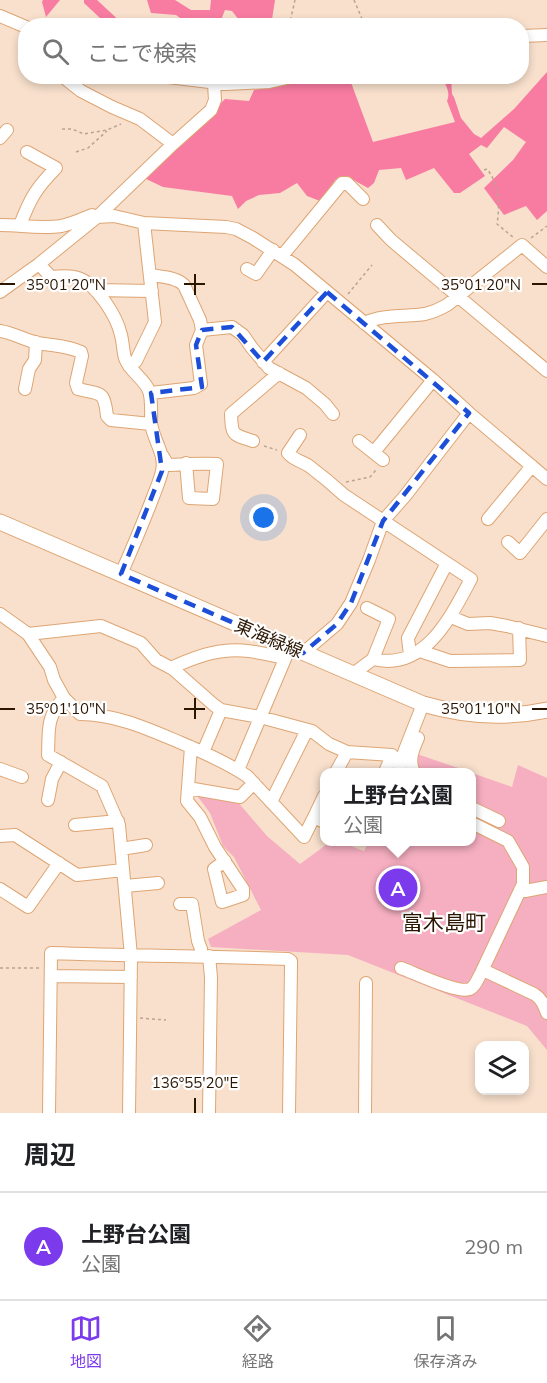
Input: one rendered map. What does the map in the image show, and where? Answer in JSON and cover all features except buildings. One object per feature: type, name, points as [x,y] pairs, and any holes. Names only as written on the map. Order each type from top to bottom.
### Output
[{"type":"main road","name":"東海緑線","points":[[0,522],[121,574],[293,653],[353,674],[427,705],[472,715],[518,714],[547,710]]},
{"type":"street","points":[[0,16],[18,24]]},
{"type":"street","points":[[529,36],[547,35]]},
{"type":"street","points":[[72,84],[112,107],[140,118],[173,144]]},
{"type":"street","points":[[0,292],[97,217],[211,110],[215,100],[214,84]]},
{"type":"street","points":[[20,225],[32,196],[60,163],[27,152]]},
{"type":"street","points":[[247,269],[256,274],[342,183],[346,183],[363,199]]},
{"type":"street","points":[[0,225],[56,226],[73,223],[92,215],[114,216],[144,223],[236,229],[278,253],[341,303],[547,479]]},
{"type":"street","points":[[129,366],[136,361],[155,322],[144,223]]},
{"type":"street","points":[[377,225],[391,240],[547,371]]},
{"type":"street","points":[[364,323],[376,318],[436,311],[459,296],[522,245],[547,267]]},
{"type":"street","points":[[39,264],[51,277],[66,276],[84,281],[106,303],[117,320],[125,358],[150,393],[151,424],[162,455],[168,465],[186,464]]},
{"type":"street","points":[[150,393],[194,388],[201,384],[196,345],[202,330],[200,320],[184,285],[174,279],[151,275]]},
{"type":"street","points":[[95,290],[152,291]]},
{"type":"street","points":[[263,362],[327,292]]},
{"type":"street","points":[[202,330],[232,327],[243,335],[269,368],[306,388],[333,414]]},
{"type":"street","points":[[0,331],[10,332],[36,342],[69,347],[81,352],[76,383],[78,389],[102,395],[105,398],[107,416],[111,420],[151,424]]},
{"type":"street","points":[[26,389],[29,369],[35,360],[36,342]]},
{"type":"street","points":[[253,441],[235,435],[231,430],[231,414],[279,373]]},
{"type":"street","points":[[359,441],[379,456],[433,380]]},
{"type":"street","points":[[238,770],[260,717],[293,653],[336,624],[351,603],[383,521],[469,413]]},
{"type":"street","points":[[300,435],[288,453],[290,457],[305,464],[344,495],[471,579],[451,617],[436,637],[415,653],[398,659],[382,661],[373,659]]},
{"type":"street","points":[[121,574],[140,532],[162,471],[162,455]]},
{"type":"street","points":[[488,519],[532,466]]},
{"type":"street","points":[[508,542],[520,553],[547,519]]},
{"type":"street","points":[[415,653],[408,638],[447,563]]},
{"type":"street","points":[[353,674],[373,659],[389,619],[367,608]]},
{"type":"street","points":[[0,614],[28,634],[50,667],[64,698],[80,714],[94,714],[139,725],[238,770],[254,783],[304,837],[319,819]]},
{"type":"street","points":[[451,617],[468,624],[490,623],[547,636]]},
{"type":"street","points":[[28,634],[101,626],[141,643],[156,660],[171,668],[221,710],[260,717],[312,731],[329,744],[347,752],[392,755],[387,768]]},
{"type":"street","points":[[415,653],[450,661],[520,660],[519,628]]},
{"type":"street","points":[[171,668],[195,657],[226,650],[293,653]]},
{"type":"street","points":[[64,698],[55,707],[50,718],[48,755],[102,786],[119,825],[131,956],[129,1113]]},
{"type":"street","points":[[400,768],[401,760],[427,705]]},
{"type":"street","points":[[412,768],[410,765],[413,749],[427,705]]},
{"type":"street","points":[[221,710],[197,750],[187,801],[200,817],[225,861]]},
{"type":"street","points":[[271,802],[307,730]]},
{"type":"street","points":[[338,768],[347,752]]},
{"type":"street","points":[[48,800],[52,779],[61,762]]},
{"type":"street","points":[[0,769],[22,777]]},
{"type":"street","points":[[188,788],[240,797],[254,783]]},
{"type":"street","points":[[476,810],[499,821]]},
{"type":"street","points":[[75,825],[118,821]]},
{"type":"street","points":[[401,968],[447,986],[467,990],[474,986],[483,970],[523,884],[523,867],[508,841],[476,825]]},
{"type":"street","points":[[0,836],[15,834],[76,875],[123,870]]},
{"type":"street","points":[[122,849],[146,845]]},
{"type":"street","points":[[0,890],[28,907],[59,863]]},
{"type":"street","points":[[125,886],[158,883]]},
{"type":"street","points":[[520,890],[547,887]]},
{"type":"street","points":[[180,904],[192,904],[198,941],[211,977],[209,1113]]},
{"type":"street","points":[[49,1113],[51,953],[288,959],[291,962],[289,1113]]},
{"type":"street","points":[[483,970],[540,998],[547,1013]]},
{"type":"street","points":[[51,972],[131,977]]},
{"type":"street","points":[[365,1113],[366,982]]},
{"type":"path","points":[[291,18],[295,0]]},
{"type":"path","points":[[354,0],[362,18]]},
{"type":"path","points":[[62,129],[72,129],[82,134],[107,130],[125,122],[129,114]]},
{"type":"path","points":[[76,152],[88,148],[107,130]]},
{"type":"path","points":[[484,170],[487,169],[490,172],[497,192],[499,204],[497,224],[522,245],[547,226]]},
{"type":"path","points":[[341,303],[372,265]]},
{"type":"path","points":[[253,441],[288,453]]},
{"type":"path","points":[[333,485],[370,477],[379,456]]},
{"type":"path","points":[[0,968],[51,972]]},
{"type":"path","points":[[131,1017],[166,1020]]},
{"type":"highlighted area","points":[[327,292],[469,413],[383,521],[351,603],[337,624],[303,653],[121,574],[162,471],[151,393],[202,387],[196,345],[202,330],[232,327],[263,362]]},
{"type":"shaded area","points":[[43,0],[60,0],[46,17],[42,2]]},
{"type":"shaded area","points":[[84,0],[97,0],[116,18],[100,18],[84,3]]},
{"type":"shaded area","points":[[147,0],[175,0],[191,10],[210,10],[211,0],[275,0],[272,18],[237,18],[232,11],[225,10],[222,18],[180,18],[176,15],[151,13]]},
{"type":"shaded area","points":[[547,72],[547,211],[537,220],[526,206],[504,215],[484,188],[513,160],[526,142],[504,127],[487,148],[481,145],[469,154],[485,176],[460,193],[454,193],[434,168],[406,180],[401,168],[379,170],[374,183],[368,188],[348,177],[336,179],[320,201],[307,196],[297,183],[280,193],[259,195],[246,201],[238,209],[232,196],[163,187],[144,178],[225,99],[249,101],[254,90],[286,84],[352,84],[373,142],[455,122],[447,101],[448,91],[445,84],[451,84],[452,94],[461,118],[474,134],[481,138],[514,109]]},
{"type":"shaded area","points":[[417,754],[458,768],[401,768]]},
{"type":"shaded area","points":[[518,765],[547,778],[547,1050],[527,1026],[348,955],[211,947],[208,939],[261,910],[234,857],[223,846],[210,813],[198,797],[237,801],[267,836],[300,864],[325,846],[351,846],[364,851],[367,846],[476,846],[476,774],[512,787]]},
{"type":"place","name":"上野台公園","points":[[398,888]]},
{"type":"district","name":"富木島町","points":[[444,922]]}]
